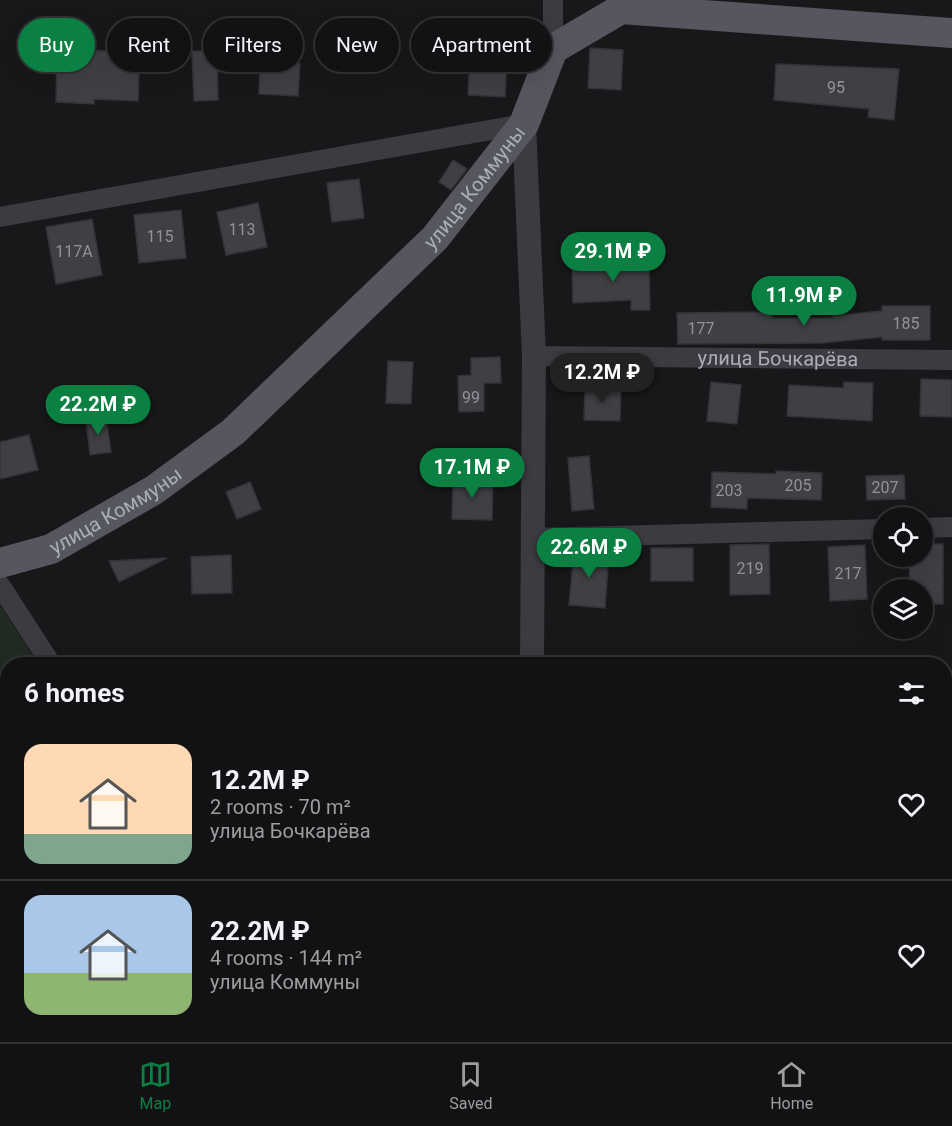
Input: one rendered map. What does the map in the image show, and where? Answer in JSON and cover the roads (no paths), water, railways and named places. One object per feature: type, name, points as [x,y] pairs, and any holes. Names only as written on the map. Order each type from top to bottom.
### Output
[{"type":"main road","points":[[524,124],[553,49],[621,9],[952,33]]},
{"type":"main road","name":"улица Коммуны","points":[[0,563],[51,549],[154,490],[233,432],[435,238],[524,124]]},
{"type":"street","points":[[553,0],[553,49]]},
{"type":"street","points":[[524,124],[534,356],[532,657]]},
{"type":"street","name":"улица Коммуны","points":[[0,217],[524,124]]},
{"type":"street","name":"улица Бочкарёва","points":[[534,356],[952,360]]},
{"type":"street","points":[[933,528],[952,527]]},
{"type":"street","points":[[533,538],[873,529]]},
{"type":"street","points":[[0,585],[46,657]]}]
